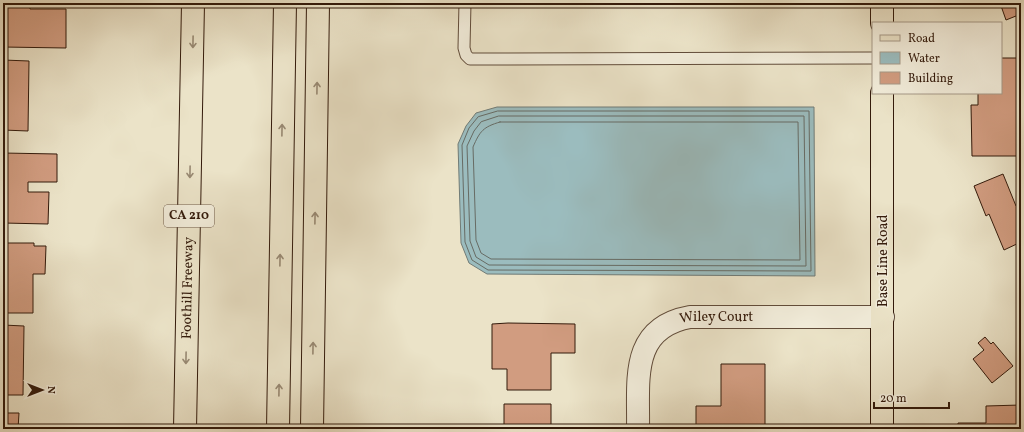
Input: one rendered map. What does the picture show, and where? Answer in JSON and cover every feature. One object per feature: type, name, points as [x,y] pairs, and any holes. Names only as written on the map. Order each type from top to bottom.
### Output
[{"type":"main road","name":"Foothill Freeway","points":[[185,429],[193,3]]},
{"type":"main road","points":[[278,429],[285,3]]},
{"type":"main road","points":[[312,429],[318,3]]},
{"type":"main road","points":[[882,3],[882,22]]},
{"type":"main road","name":"Base Line Road","points":[[882,94],[882,429]]},
{"type":"street","name":"Wiley Court","points":[[638,429],[639,362],[651,337],[668,323],[690,317],[883,317]]},
{"type":"lane","points":[[465,3],[464,48],[466,55],[470,59],[872,58]]},
{"type":"water","points":[[497,107],[814,107],[815,276],[487,274],[469,263],[461,243],[458,144],[466,126],[476,113]]},
{"type":"building","points":[[3,3],[30,3],[30,9],[66,9],[66,48],[3,47],[3,17],[7,17],[7,4]]},
{"type":"building","points":[[1000,3],[1021,3],[1021,14],[1006,20]]},
{"type":"building","points":[[1002,58],[1019,58],[1019,106],[1021,106],[1019,156],[972,156],[971,105],[978,105],[978,94],[1002,94]]},
{"type":"building","points":[[3,60],[29,61],[28,131],[3,130]]},
{"type":"building","points":[[3,153],[57,154],[57,182],[28,182],[28,192],[49,192],[48,224],[3,223]]},
{"type":"building","points":[[1003,174],[1016,206],[1021,201],[1021,242],[1004,250],[989,214],[986,216],[974,186]]},
{"type":"building","points":[[3,243],[34,243],[34,246],[46,246],[45,274],[33,274],[33,313],[3,313]]},
{"type":"building","points":[[492,324],[575,324],[575,353],[551,353],[551,390],[507,390],[507,369],[492,369]]},
{"type":"building","points":[[3,325],[24,326],[23,395],[3,395]]},
{"type":"building","points":[[985,337],[991,344],[993,342],[1013,366],[992,383],[973,359],[984,350],[978,343]]},
{"type":"building","points":[[721,364],[765,364],[765,429],[696,429],[696,406],[721,406]]},
{"type":"building","points":[[504,404],[551,404],[551,429],[504,429]]},
{"type":"building","points":[[1021,405],[1021,429],[958,429],[958,423],[986,423],[986,406]]},
{"type":"building","points":[[3,413],[19,413],[18,429],[3,429]]}]
